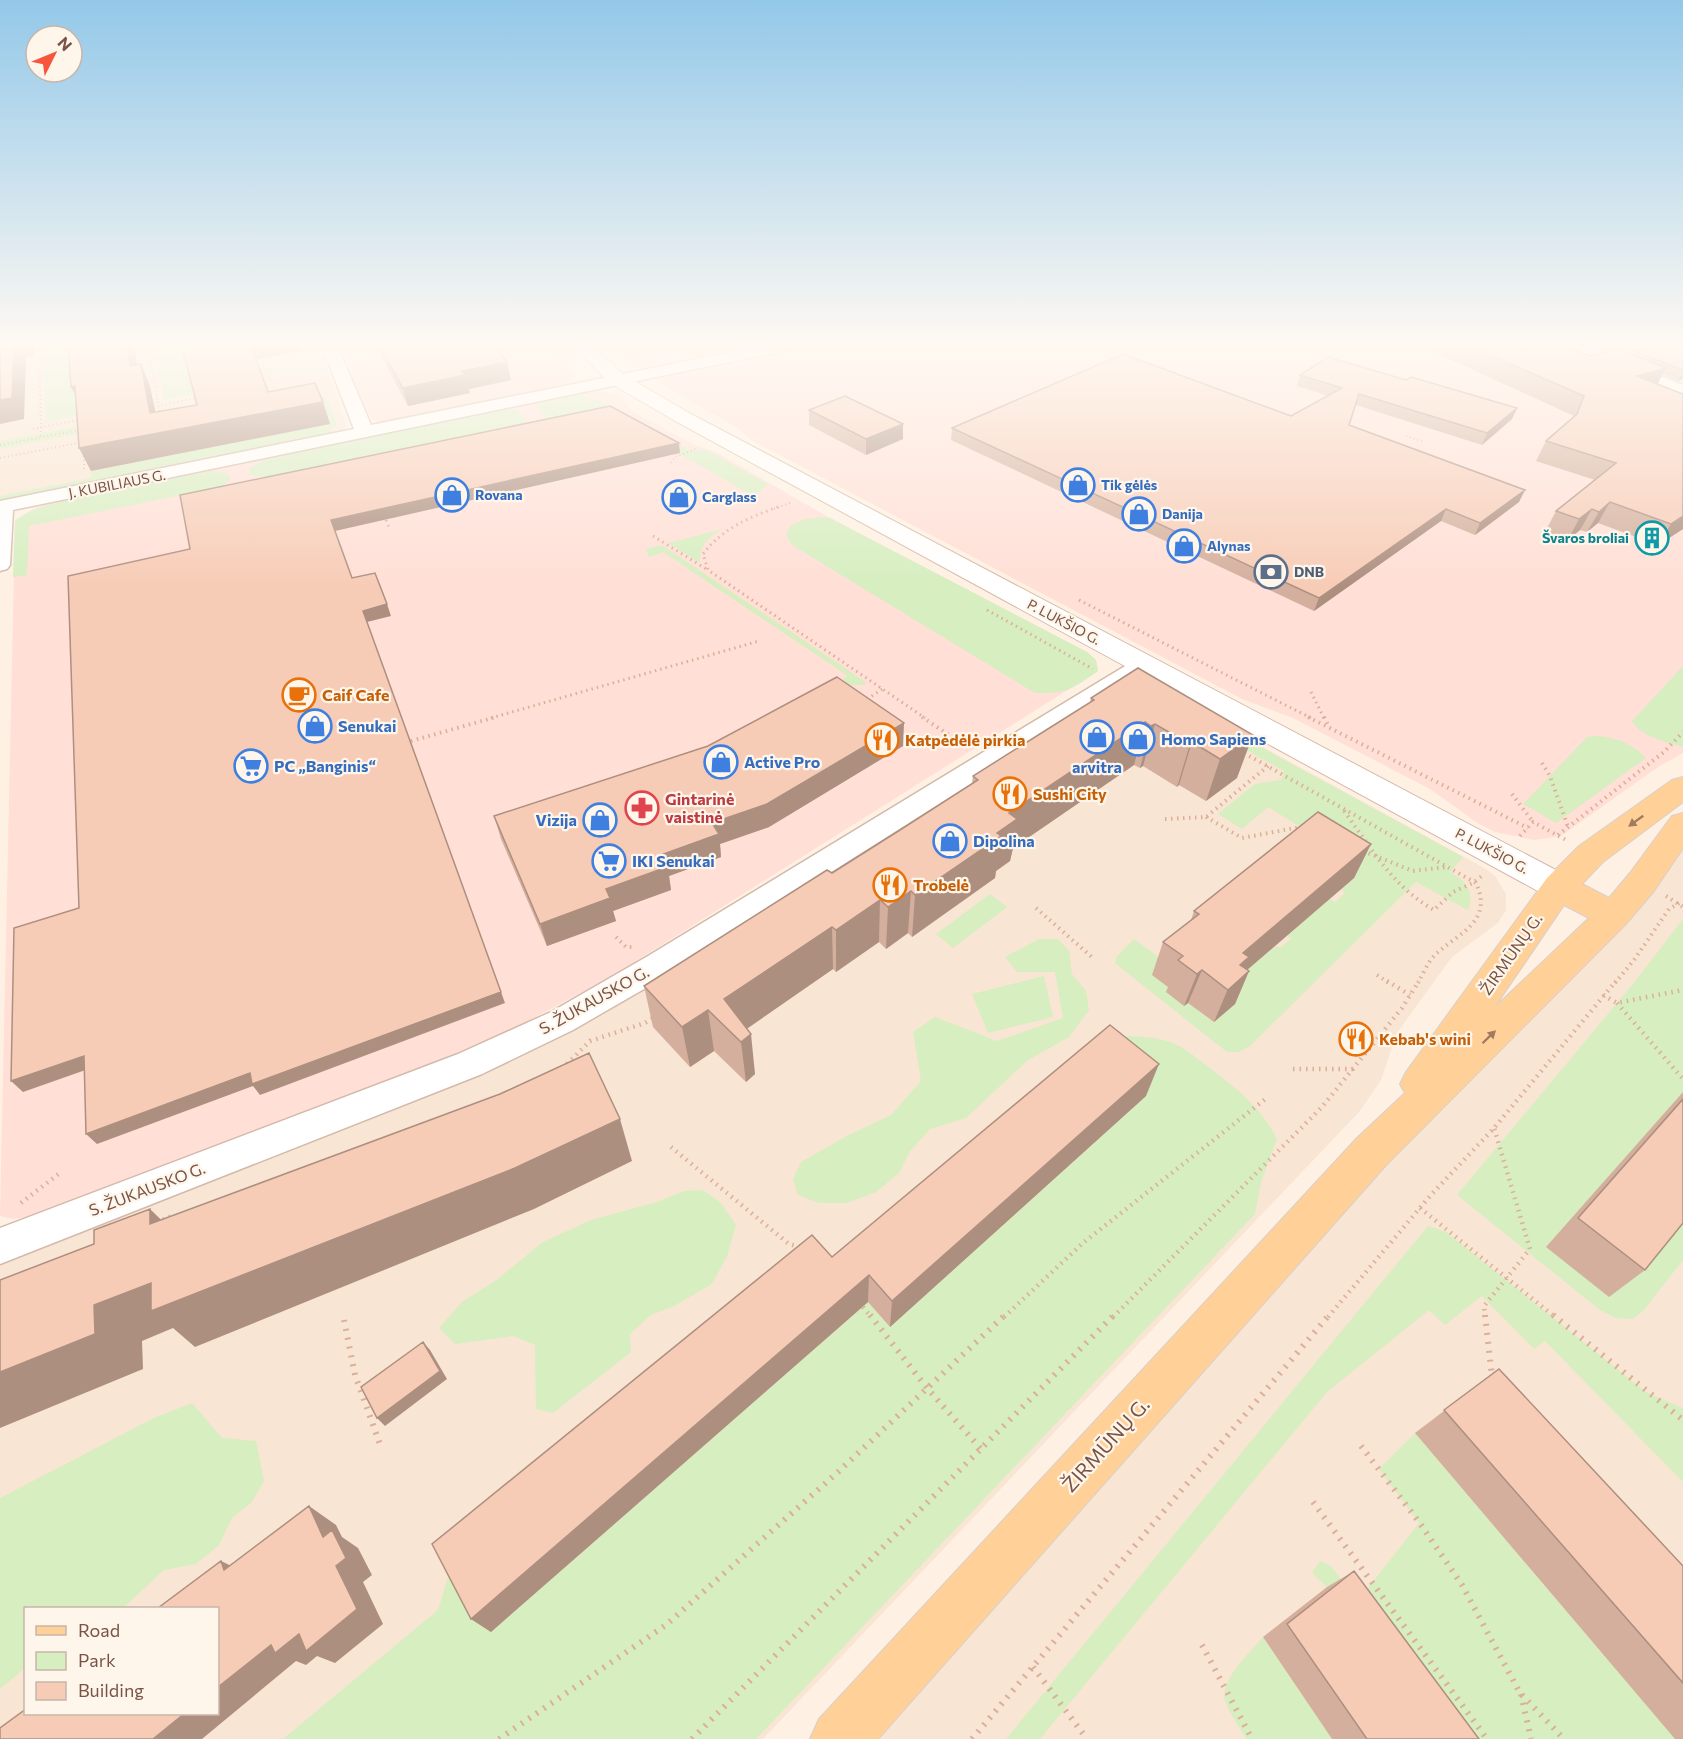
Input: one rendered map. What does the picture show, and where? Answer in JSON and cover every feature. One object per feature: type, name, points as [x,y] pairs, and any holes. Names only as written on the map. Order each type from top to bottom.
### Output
[{"type":"main road","name":"ŽIRMŪNŲ G.","points":[[1372,1151],[1558,887],[1591,854],[1683,787]]},
{"type":"main road","name":"ŽIRMŪNŲ G.","points":[[839,1739],[1372,1151],[1613,916],[1642,882],[1683,824]]},
{"type":"main road","points":[[1558,887],[1613,916]]},
{"type":"street","points":[[361,424],[365,433]]},
{"type":"street","name":"J. KUBILIAUS G.","points":[[2,507],[405,424]]},
{"type":"street","name":"P. LUKŠIO G.","points":[[695,424],[1558,887]]},
{"type":"street","points":[[0,565],[2,507]]},
{"type":"street","name":"S. ŽUKAUSKO G.","points":[[0,1246],[470,1065],[562,1021],[659,965],[990,762],[1143,664]]},
{"type":"path","points":[[33,429],[56,424]]},
{"type":"path","points":[[41,427],[41,437]]},
{"type":"path","points":[[0,445],[85,429]]},
{"type":"path","points":[[1406,436],[1424,442]]},
{"type":"path","points":[[0,458],[84,441],[85,478]]},
{"type":"path","points":[[671,464],[675,457],[696,449]]},
{"type":"path","points":[[708,570],[703,554],[712,540],[727,527],[792,502]]},
{"type":"path","points":[[386,520],[389,527]]},
{"type":"path","points":[[653,536],[708,570],[884,688],[990,762]]},
{"type":"path","points":[[1077,599],[1528,828],[1533,822]]},
{"type":"path","points":[[411,741],[759,641]]},
{"type":"path","points":[[867,699],[884,688]]},
{"type":"path","points":[[1311,692],[1329,728]]},
{"type":"path","points":[[1512,794],[1533,822],[1558,835],[1664,752],[1683,732]]},
{"type":"path","points":[[692,1739],[1322,1107],[1410,995],[1434,956],[1463,935],[1478,917],[1482,896],[1476,883],[1237,749]]},
{"type":"path","points":[[1542,763],[1550,776],[1568,827]]},
{"type":"path","points":[[1206,817],[1268,766]]},
{"type":"path","points":[[1342,808],[1392,877],[1413,898],[1434,910],[1456,891],[1476,883]]},
{"type":"path","points":[[1165,819],[1206,817],[1242,838],[1304,827]]},
{"type":"path","points":[[1357,849],[1413,871],[1447,867]]},
{"type":"path","points":[[972,1739],[1420,1208],[1494,1128],[1634,960],[1669,909],[1682,904]]},
{"type":"path","points":[[1036,908],[1092,958]]},
{"type":"path","points":[[1377,975],[1410,995]]},
{"type":"path","points":[[1617,1003],[1683,990]]},
{"type":"path","points":[[1603,995],[1617,1003],[1683,1079]]},
{"type":"path","points":[[1293,1069],[1354,1069]]},
{"type":"path","points":[[499,1739],[666,1625],[1083,1243],[1268,1097]]},
{"type":"path","points":[[1494,1128],[1530,1249],[1484,1306],[1490,1375],[1498,1384]]},
{"type":"path","points":[[671,1147],[789,1244],[804,1249]]},
{"type":"path","points":[[16,1207],[61,1172]]},
{"type":"path","points":[[1420,1208],[1683,1420]]},
{"type":"path","points":[[862,1307],[927,1388],[981,1449]]},
{"type":"path","points":[[344,1320],[355,1375],[381,1447]]},
{"type":"path","points":[[1361,1446],[1419,1522],[1462,1585],[1520,1693],[1531,1739]]},
{"type":"path","points":[[1313,1502],[1487,1739]]},
{"type":"path","points":[[1202,1645],[1252,1739]]},
{"type":"path","points":[[1033,1666],[1087,1739]]},
{"type":"path","points":[[1520,1693],[1564,1739]]},
{"type":"shaded area","points":[[0,424],[345,424],[346,426],[342,432],[0,503]]},
{"type":"shaded area","points":[[424,424],[656,424],[695,445],[716,452],[830,518],[1087,652],[1096,660],[1098,671],[609,978],[524,1023],[452,1056],[32,1216],[13,1219],[0,1216],[15,521],[33,509],[50,503]]},
{"type":"shaded area","points":[[731,424],[1683,424],[1683,753],[1658,767],[1561,836],[1534,840],[1495,832],[1479,824],[1430,789],[1293,718],[1242,699],[753,441]]},
{"type":"shaded area","points":[[1170,696],[1486,869],[1495,876],[1506,894],[1506,910],[1498,923],[1452,957],[1397,1033],[1381,1080],[1360,1111],[763,1739],[0,1739],[0,1260],[81,1231],[506,1064],[598,1018],[985,775]]},
{"type":"shaded area","points":[[1683,844],[1683,1739],[839,1739]]},
{"type":"green space","points":[[184,424],[328,424],[90,442]]},
{"type":"green space","points":[[329,424],[337,426],[329,428],[334,435],[0,502],[0,496],[91,478],[91,471]]},
{"type":"green space","points":[[429,424],[523,424],[265,477],[251,475],[249,469],[261,461]]},
{"type":"green space","points":[[627,424],[642,424],[690,451],[707,450],[768,484],[752,498],[736,503],[731,499],[748,493]]},
{"type":"green space","points":[[86,425],[84,433],[0,449],[0,441]]},
{"type":"green space","points":[[212,471],[227,473],[231,479],[221,487],[29,526],[27,575],[13,577],[15,521],[29,512],[77,497]]},
{"type":"green space","points":[[830,518],[1087,652],[1096,660],[1098,671],[1069,689],[1055,693],[1035,693],[792,545],[786,535],[790,526],[805,519]]},
{"type":"green space","points":[[723,529],[703,547],[700,563],[668,543]]},
{"type":"green space","points":[[662,545],[867,683],[834,685],[848,676],[663,552],[649,557],[645,549]]},
{"type":"green space","points":[[1683,666],[1683,747],[1647,735],[1632,721]]},
{"type":"green space","points":[[1176,701],[1463,857],[1450,872],[1461,879],[1468,888],[1470,904],[1468,910],[1416,882],[1250,1046],[1239,1052],[1227,1052],[1115,963],[1117,956],[1134,939],[1167,963],[1188,1003],[1214,1022],[1226,998],[1255,957],[1259,960],[1276,946],[1280,948],[1291,939],[1287,936],[1303,922],[1310,909],[1315,912],[1330,899],[1335,902],[1345,893],[1341,889],[1354,878],[1309,832],[1268,807],[1242,829],[1218,814],[1255,784],[1281,780],[1284,771],[1176,711]]},
{"type":"green space","points":[[1595,736],[1623,742],[1635,748],[1646,758],[1556,823],[1523,804],[1587,737]]},
{"type":"green space","points":[[990,894],[1007,907],[953,948],[936,934]]},
{"type":"green space","points":[[1683,919],[1683,1260],[1643,1311],[1633,1319],[1616,1318],[1600,1310],[1457,1195],[1633,984]]},
{"type":"green space","points":[[1039,939],[1058,939],[1069,951],[1072,974],[1086,991],[1089,1010],[1069,1037],[1028,1060],[966,1118],[930,1129],[910,1151],[899,1173],[876,1192],[847,1203],[819,1203],[798,1195],[793,1179],[801,1162],[891,1115],[921,1081],[913,1032],[935,1017],[997,1041],[1063,1018],[1055,972],[1017,972],[1005,957]]},
{"type":"green space","points":[[1044,976],[1053,1017],[988,1033],[972,994]]},
{"type":"green space","points":[[1127,1036],[1161,1039],[1184,1049],[1237,1090],[1255,1107],[1271,1128],[1277,1139],[1261,1182],[1255,1214],[756,1739],[283,1739],[438,1610],[453,1561],[491,1632],[868,1302],[890,1327],[1109,1043]]},
{"type":"green space","points":[[703,1190],[720,1202],[736,1225],[727,1256],[712,1284],[674,1306],[651,1315],[630,1334],[631,1352],[553,1413],[536,1409],[535,1345],[513,1336],[455,1344],[439,1328],[463,1301],[494,1282],[543,1242],[591,1220],[657,1202],[684,1191]]},
{"type":"green space","points":[[1428,1226],[1446,1232],[1646,1392],[1683,1408],[1683,1482],[1545,1341],[1534,1349],[1482,1296],[1445,1325],[1429,1310],[1327,1392],[1040,1739],[1006,1739]]},
{"type":"green space","points":[[192,1403],[222,1438],[256,1441],[264,1481],[251,1503],[232,1518],[219,1545],[196,1564],[164,1570],[124,1607],[24,1607],[24,1669],[0,1689],[0,1498],[154,1418]]},
{"type":"green space","points":[[1415,1433],[1675,1739],[1437,1739],[1327,1587],[1312,1573],[1320,1561],[1330,1565],[1358,1601],[1419,1523],[1379,1469]]},
{"type":"green space","points":[[1263,1637],[1332,1739],[1246,1739],[1227,1706],[1224,1693],[1231,1675]]},
{"type":"building","points":[[77,424],[205,424],[79,448]]},
{"type":"building","name":"PC „Banginis“","points":[[522,424],[644,424],[679,443],[331,520],[352,578],[375,573],[387,604],[363,611],[501,992],[252,1084],[250,1073],[86,1134],[84,1056],[11,1081],[14,928],[79,908],[68,576],[190,549],[180,495]]},
{"type":"building","points":[[837,424],[903,424],[866,439]]},
{"type":"building","points":[[961,424],[1349,424],[1525,490],[1480,523],[1446,509],[1319,598],[952,428]]},
{"type":"building","points":[[1458,424],[1498,424],[1487,433]]},
{"type":"building","points":[[1565,424],[1683,424],[1683,516],[1671,524],[1610,502],[1599,512],[1592,509],[1579,519],[1556,511],[1616,463],[1546,441]]},
{"type":"building","points":[[1138,668],[1253,735],[1220,759],[1192,742],[1190,744],[1155,724],[1151,726],[1145,722],[1009,813],[1017,819],[997,833],[1001,836],[915,895],[911,891],[888,907],[880,900],[836,930],[832,927],[724,999],[751,1034],[741,1042],[708,1010],[682,1027],[644,986],[827,870],[832,873],[978,780],[973,776],[1094,700],[1091,698]]},
{"type":"building","points":[[837,677],[904,723],[767,804],[712,823],[719,834],[661,855],[667,867],[606,889],[610,898],[540,924],[494,816],[708,746]]},
{"type":"building","points":[[1318,812],[1371,844],[1243,953],[1249,957],[1240,965],[1249,971],[1228,990],[1202,970],[1197,974],[1178,960],[1183,956],[1163,942],[1199,914],[1194,911]]},
{"type":"building","points":[[1110,1025],[1159,1064],[892,1301],[869,1275],[471,1619],[432,1544],[812,1235],[832,1257]]},
{"type":"building","points":[[589,1053],[620,1119],[515,1168],[151,1311],[151,1283],[94,1305],[95,1334],[0,1372],[0,1280],[94,1244],[94,1230],[150,1209],[150,1224],[500,1094]]},
{"type":"building","points":[[1683,1099],[1683,1223],[1645,1270],[1578,1218]]},
{"type":"building","points":[[423,1342],[440,1371],[377,1418],[361,1387]]},
{"type":"building","points":[[1499,1369],[1683,1566],[1683,1683],[1444,1410]]},
{"type":"building","points":[[309,1506],[323,1537],[332,1530],[346,1558],[336,1566],[357,1609],[306,1651],[299,1634],[275,1653],[271,1645],[219,1686],[219,1607],[159,1607],[221,1561],[224,1570]]},
{"type":"building","points":[[1354,1571],[1479,1739],[1367,1739],[1287,1624]]},
{"type":"building","points":[[24,1710],[24,1715],[183,1715],[153,1739],[0,1739],[0,1728]]},
{"type":"place","name":"Tik gėlės","points":[[1078,485]]},
{"type":"place","name":"Rovana","points":[[452,495]]},
{"type":"place","name":"Carglass","points":[[679,497]]},
{"type":"place","name":"Danija","points":[[1139,514]]},
{"type":"place","name":"Švaros broliai","points":[[1652,538]]},
{"type":"place","name":"Alynas","points":[[1184,546]]},
{"type":"place","name":"DNB","points":[[1271,572]]},
{"type":"place","name":"Caif Cafe","points":[[299,695]]},
{"type":"place","name":"Senukai","points":[[315,726]]},
{"type":"place","name":"arvitra","points":[[1097,737]]},
{"type":"place","name":"Homo Sapiens","points":[[1138,739]]},
{"type":"place","name":"Katpėdėlė pirkia","points":[[882,740]]},
{"type":"place","name":"Active Pro","points":[[721,762]]},
{"type":"place","name":"PC „Banginis“","points":[[251,766]]},
{"type":"place","name":"Sushi City","points":[[1010,794]]},
{"type":"place","name":"Gintarinė vaistinė","points":[[642,808]]},
{"type":"place","name":"Vizija","points":[[600,820]]},
{"type":"place","name":"Dipolina","points":[[950,841]]},
{"type":"place","name":"IKI Senukai","points":[[609,861]]},
{"type":"place","name":"Trobelė","points":[[890,885]]},
{"type":"place","name":"Kebab's wini","points":[[1356,1039]]}]
